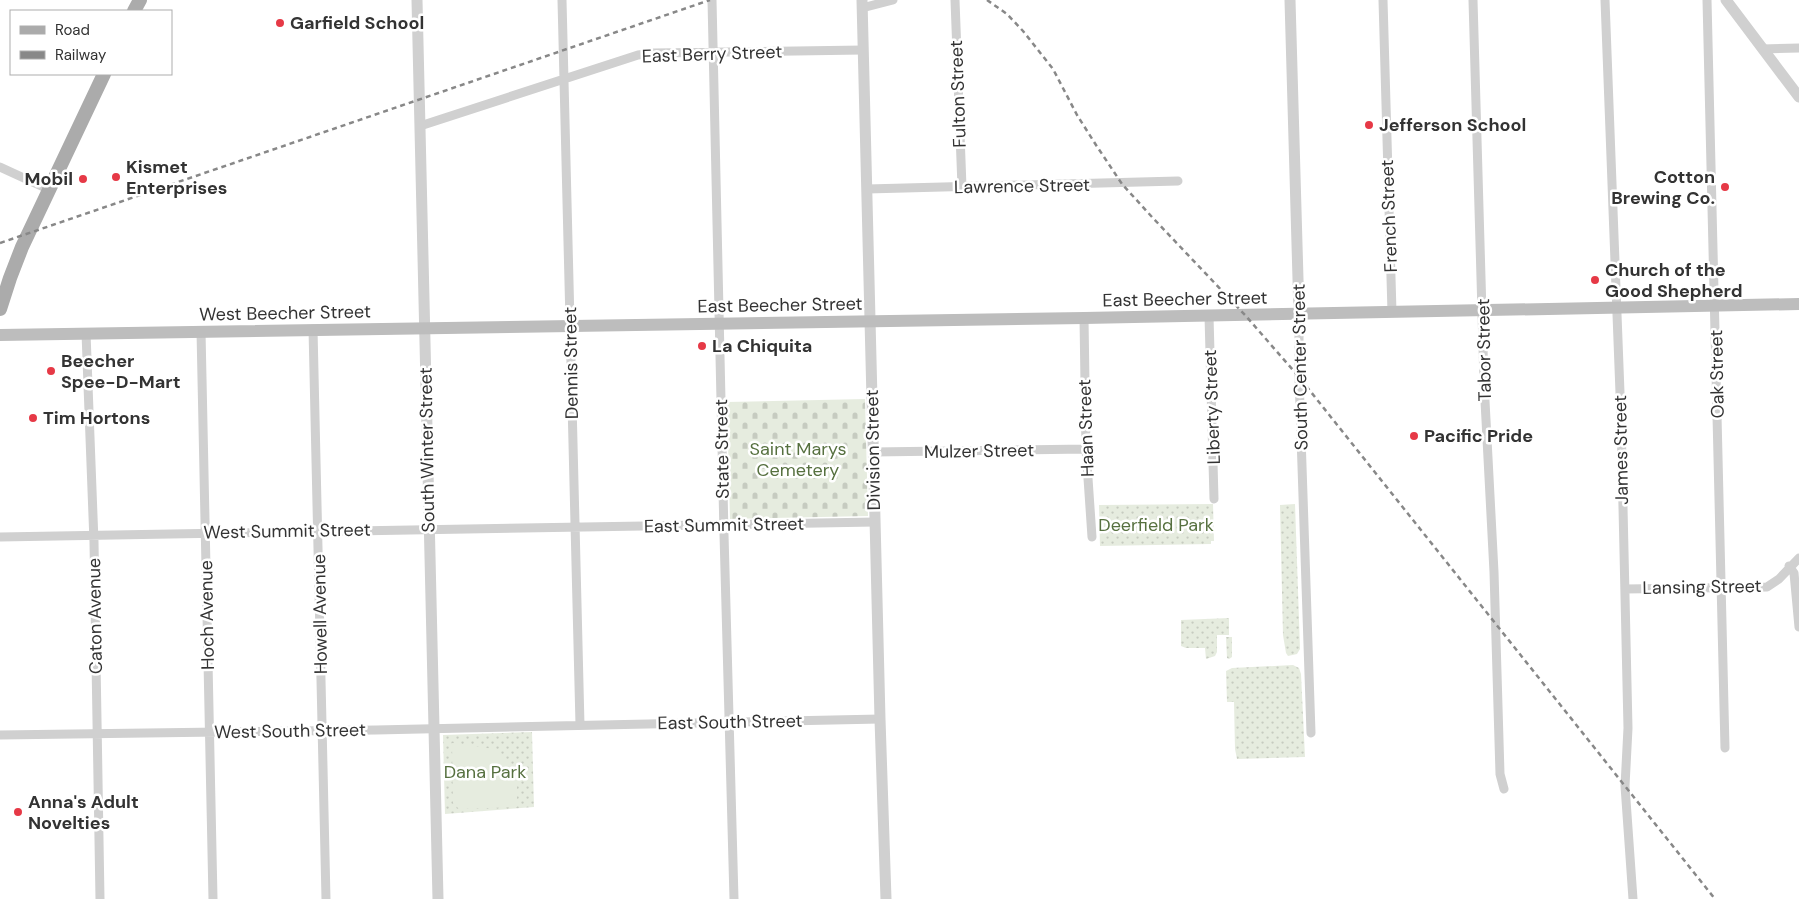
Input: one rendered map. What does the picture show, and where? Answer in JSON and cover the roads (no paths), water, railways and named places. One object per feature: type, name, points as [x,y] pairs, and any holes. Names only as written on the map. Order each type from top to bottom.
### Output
[{"type":"main road","points":[[0,310],[16,262],[104,75]]},
{"type":"main road","name":"East Beecher Street","points":[[571,326],[1799,304]]},
{"type":"main road","name":"West Beecher Street","points":[[0,335],[571,326]]},
{"type":"street","name":"South Winter Street","points":[[417,0],[438,899]]},
{"type":"street","name":"Dennis Street","points":[[562,0],[580,725]]},
{"type":"street","name":"State Street","points":[[712,0],[734,899]]},
{"type":"street","points":[[862,4],[893,0]]},
{"type":"street","name":"Fulton Street","points":[[955,0],[962,187]]},
{"type":"street","name":"South Center Street","points":[[1290,0],[1311,733]]},
{"type":"street","name":"French Street","points":[[1383,0],[1392,312]]},
{"type":"street","name":"Tabor Street","points":[[1472,0],[1487,445],[1496,614],[1500,765],[1504,790]]},
{"type":"street","name":"James Street","points":[[1605,0],[1618,308],[1628,728],[1625,786],[1633,899]]},
{"type":"street","name":"Oak Street","points":[[1708,0],[1725,748]]},
{"type":"street","points":[[1726,0],[1799,97]]},
{"type":"street","name":"Division Street","points":[[862,4],[886,899]]},
{"type":"street","points":[[1762,49],[1799,48]]},
{"type":"street","name":"East Berry Street","points":[[420,126],[638,55],[654,53],[863,50]]},
{"type":"street","points":[[0,167],[50,190]]},
{"type":"street","name":"Lawrence Street","points":[[867,190],[1178,181]]},
{"type":"street","name":"Liberty Street","points":[[1209,316],[1214,499]]},
{"type":"street","name":"Haan Street","points":[[1084,318],[1086,449],[1092,537]]},
{"type":"street","name":"Howell Avenue","points":[[313,329],[326,899]]},
{"type":"street","name":"Hoch Avenue","points":[[201,331],[213,899]]},
{"type":"street","name":"Caton Avenue","points":[[86,333],[93,535],[100,899]]},
{"type":"street","name":"Mulzer Street","points":[[873,452],[1086,449]]},
{"type":"street","name":"East Summit Street","points":[[574,528],[875,522]]},
{"type":"street","name":"West Summit Street","points":[[0,536],[574,528]]},
{"type":"street","name":"Lansing Street","points":[[1625,589],[1767,587],[1779,579],[1789,566],[1799,558]]},
{"type":"street","points":[[1789,566],[1794,573],[1799,628]]},
{"type":"street","name":"East South Street","points":[[580,725],[880,719]]},
{"type":"street","name":"West South Street","points":[[0,735],[210,733],[580,725]]},
{"type":"railway","points":[[0,243],[710,0]]},
{"type":"railway","points":[[987,0],[1007,14],[1053,69],[1077,115],[1122,184],[1245,315],[1299,377],[1715,899]]},
{"type":"place","name":"Garfield School","points":[[280,23]]},
{"type":"place","name":"Jefferson School","points":[[1369,125]]},
{"type":"place","name":"Kismet Enterprises","points":[[116,177]]},
{"type":"place","name":"Mobil","points":[[83,179]]},
{"type":"place","name":"Cotton Brewing Co.","points":[[1725,187]]},
{"type":"place","name":"Church of the Good Shepherd","points":[[1595,280]]},
{"type":"place","name":"La Chiquita","points":[[702,346]]},
{"type":"place","name":"Beecher Spee-D-Mart","points":[[51,371]]},
{"type":"place","name":"Tim Hortons","points":[[33,418]]},
{"type":"place","name":"Pacific Pride","points":[[1414,436]]},
{"type":"place","name":"Anna's Adult Novelties","points":[[18,812]]},
{"type":"park label","name":"Saint Marys Cemetery","points":[[798,459]]},
{"type":"park label","name":"Deerfield Park","points":[[1156,525]]},
{"type":"park label","name":"Dana Park","points":[[485,772]]}]
